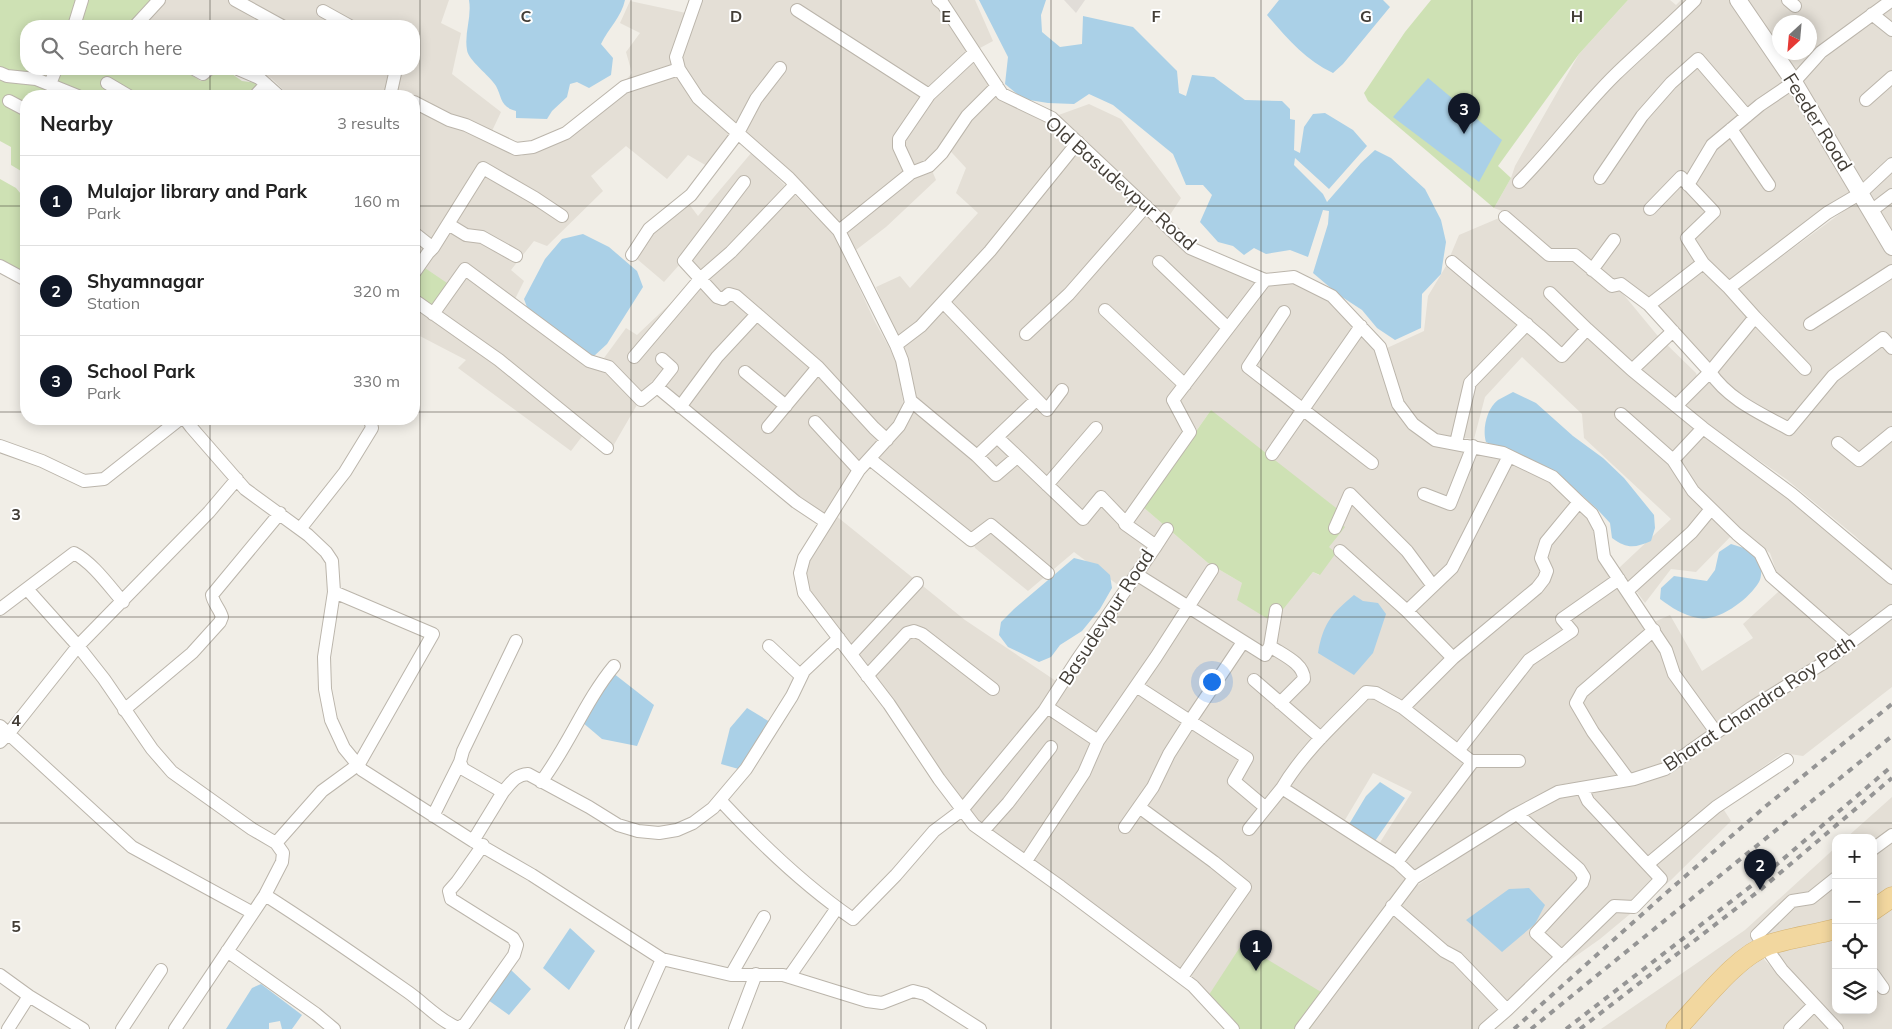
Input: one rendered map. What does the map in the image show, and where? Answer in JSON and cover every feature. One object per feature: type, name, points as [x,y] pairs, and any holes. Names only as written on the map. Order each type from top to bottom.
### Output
[{"type":"main road","points":[[1877,907],[1892,897]]},
{"type":"main road","points":[[1680,1028],[1708,994],[1745,958],[1766,946],[1832,930]]},
{"type":"street","points":[[76,20],[82,0]]},
{"type":"street","points":[[141,20],[159,0]]},
{"type":"street","points":[[234,0],[271,20]]},
{"type":"street","points":[[696,0],[676,57],[679,70],[698,98],[795,184],[839,231],[896,345],[902,360],[911,400],[899,426],[859,470],[804,558],[800,573],[804,593],[888,704],[939,779],[974,825],[1026,861],[1182,977],[1193,986],[1233,1029]]},
{"type":"street","name":"Old Basudevpur Road","points":[[938,0],[943,4],[1002,94],[1052,118],[1190,248],[1265,280],[1294,277],[1332,296],[1380,347],[1398,404],[1413,424],[1435,440],[1474,446],[1509,456],[1552,477],[1592,514],[1600,530],[1604,557],[1666,650],[1674,674],[1716,732]]},
{"type":"street","points":[[1519,182],[1540,162],[1615,74],[1695,0]]},
{"type":"street","points":[[1688,185],[1712,145],[1760,105],[1794,82],[1821,52],[1892,0]]},
{"type":"street","name":"Feeder Road","points":[[1740,1],[1794,82],[1892,247]]},
{"type":"street","points":[[797,10],[929,95]]},
{"type":"street","points":[[323,11],[339,20]]},
{"type":"street","points":[[1872,14],[1892,30]]},
{"type":"street","points":[[911,174],[900,147],[899,139],[929,95],[974,53]]},
{"type":"street","points":[[1600,178],[1642,116],[1671,83],[1698,59],[1747,116]]},
{"type":"street","points":[[632,255],[649,229],[691,195],[738,133],[756,99],[780,68]]},
{"type":"street","points":[[420,105],[516,149],[533,146],[566,133],[624,87],[679,70]]},
{"type":"street","points":[[0,73],[7,76],[36,79],[64,90]]},
{"type":"street","points":[[50,84],[54,75]]},
{"type":"street","points":[[252,75],[259,78],[272,90]]},
{"type":"street","points":[[391,90],[392,75]]},
{"type":"street","points":[[1866,100],[1892,77]]},
{"type":"street","points":[[107,83],[119,90]]},
{"type":"street","points":[[260,90],[266,84]]},
{"type":"street","points":[[839,231],[911,174],[929,166],[942,153],[967,116],[997,86]]},
{"type":"street","points":[[9,101],[20,107]]},
{"type":"street","points":[[1731,129],[1769,185]]},
{"type":"street","points":[[896,345],[914,333],[990,250],[1078,142]]},
{"type":"street","points":[[1729,288],[1827,213],[1861,193],[1892,164]]},
{"type":"street","points":[[420,264],[433,248],[483,168],[562,216]]},
{"type":"street","points":[[1650,209],[1681,177],[1714,212],[1687,238],[1703,263],[1729,288],[1804,369]]},
{"type":"street","points":[[744,182],[684,261],[717,297],[722,299],[729,294],[736,296],[818,367],[887,440]]},
{"type":"street","points":[[634,357],[701,278],[731,252],[795,184]]},
{"type":"street","points":[[1871,211],[1892,195]]},
{"type":"street","points":[[1026,334],[1069,294],[1146,206]]},
{"type":"street","points":[[1505,217],[1549,255],[1575,256],[1612,286],[1621,284],[1649,305],[1718,383],[1735,398],[1789,429],[1834,376],[1884,338],[1892,348]]},
{"type":"street","points":[[448,224],[466,235],[482,237],[516,256]]},
{"type":"street","points":[[420,238],[433,248]]},
{"type":"street","points":[[1592,270],[1614,240]]},
{"type":"street","points":[[1159,262],[1228,328]]},
{"type":"street","points":[[1452,262],[1527,324],[1562,356],[1587,329]]},
{"type":"street","points":[[1649,305],[1703,263]]},
{"type":"street","points":[[0,266],[20,277]]},
{"type":"street","points":[[433,314],[465,269],[589,361],[609,366],[642,400],[657,387],[672,368],[662,359]]},
{"type":"street","points":[[1810,324],[1892,271]]},
{"type":"street","name":"Basudevpur Road","points":[[837,908],[854,918],[896,875],[934,831],[962,810],[1047,707],[1156,546],[1125,524],[1190,432],[1173,400],[1265,280]]},
{"type":"street","points":[[1550,293],[1632,370],[1703,428],[1792,494],[1892,578]]},
{"type":"street","points":[[943,302],[1047,410],[1062,390]]},
{"type":"street","points":[[420,304],[499,360],[608,448]]},
{"type":"street","points":[[1105,310],[1185,385]]},
{"type":"street","points":[[1284,312],[1248,367],[1372,463]]},
{"type":"street","points":[[680,407],[717,357],[757,314]]},
{"type":"street","points":[[1676,406],[1710,372],[1755,317]]},
{"type":"street","points":[[1456,443],[1470,383],[1527,324]]},
{"type":"street","points":[[1272,454],[1361,326]]},
{"type":"street","points":[[1632,370],[1673,331]]},
{"type":"street","points":[[768,427],[818,367]]},
{"type":"street","points":[[745,372],[786,406]]},
{"type":"street","points":[[657,387],[796,502],[826,522]]},
{"type":"street","points":[[911,400],[977,456],[996,475],[1017,457]]},
{"type":"street","points":[[977,456],[1036,400]]},
{"type":"street","points":[[1621,414],[1673,460],[1693,491],[1737,534],[1760,553],[1771,576],[1849,644]]},
{"type":"street","points":[[815,422],[859,470]]},
{"type":"street","points":[[0,446],[42,461],[74,478],[84,481],[98,481],[104,479],[172,425]]},
{"type":"street","points":[[189,425],[246,489],[300,529],[326,552],[332,561],[334,592],[324,658],[324,690],[331,720],[344,748],[362,770],[662,959],[731,974],[783,975],[867,1001],[882,1003],[914,991],[925,994],[980,1029]]},
{"type":"street","points":[[300,529],[345,472],[372,428],[371,425]]},
{"type":"street","points":[[1047,485],[1096,428]]},
{"type":"street","points":[[1673,460],[1703,428]]},
{"type":"street","points":[[1838,443],[1859,460],[1892,434]]},
{"type":"street","points":[[998,438],[1083,519],[1101,497],[1126,523]]},
{"type":"street","points":[[1424,494],[1450,504],[1474,446]]},
{"type":"street","points":[[1407,611],[1452,568],[1509,456]]},
{"type":"street","points":[[870,459],[971,540],[991,525],[1048,573]]},
{"type":"street","points":[[237,480],[123,602],[78,646],[3,734],[132,847],[253,913]]},
{"type":"street","points":[[1335,528],[1350,494],[1408,551],[1433,586]]},
{"type":"street","points":[[1403,708],[1453,658],[1537,588],[1547,571],[1541,558],[1546,542],[1579,502]]},
{"type":"street","points":[[1627,590],[1692,532],[1711,509]]},
{"type":"street","points":[[124,710],[192,653],[220,622],[222,617],[221,611],[212,599],[212,595],[280,513]]},
{"type":"street","points":[[1156,546],[1168,528]]},
{"type":"street","points":[[1340,552],[1379,584],[1453,658]]},
{"type":"street","points":[[0,609],[74,553],[97,573],[123,602]]},
{"type":"street","points":[[1026,861],[1084,773],[1098,741],[1212,570]]},
{"type":"street","points":[[1136,574],[1187,608],[1265,655],[1270,646],[1276,610]]},
{"type":"street","points":[[1458,751],[1529,660],[1572,631],[1562,619],[1619,579]]},
{"type":"street","points":[[851,654],[917,583]]},
{"type":"street","points":[[27,589],[78,646],[104,679],[152,749],[172,772],[252,829],[276,843],[283,852],[282,862],[265,895],[175,1029]]},
{"type":"street","points":[[276,843],[322,791],[359,764],[433,634],[334,592]]},
{"type":"street","name":"Bharat Chandra Roy Path","points":[[1301,1029],[1414,878],[1518,814],[1558,792],[1634,779],[1665,769],[1716,732],[1825,662],[1892,611]]},
{"type":"street","points":[[1628,779],[1593,732],[1576,703],[1582,692],[1654,630]]},
{"type":"street","points":[[867,676],[907,633],[914,631],[922,634],[993,689]]},
{"type":"street","points":[[265,895],[306,920],[407,991],[448,1024],[458,1028],[465,1024],[474,1012],[514,955],[517,946],[513,938],[451,899],[449,891],[457,882],[503,792],[513,779],[520,775],[528,774],[618,825],[638,831],[660,833],[677,830],[694,823],[713,808],[746,769],[792,696],[804,671],[839,638]]},
{"type":"street","points":[[433,816],[516,641]]},
{"type":"street","points":[[1125,827],[1153,787],[1169,754],[1190,721],[1243,642]]},
{"type":"street","points":[[769,646],[801,676]]},
{"type":"street","points":[[1270,646],[1300,667],[1304,673],[1304,679],[1280,703]]},
{"type":"street","points":[[541,782],[557,761],[593,696],[614,666]]},
{"type":"street","points":[[1254,680],[1321,738]]},
{"type":"street","points":[[1136,686],[1247,758],[1234,781],[1266,808]]},
{"type":"street","points":[[1249,829],[1282,788],[1295,767],[1366,692],[1376,693],[1403,708],[1471,761],[1520,761]]},
{"type":"street","points":[[1047,707],[1098,741]]},
{"type":"street","points":[[983,831],[1008,803],[1051,747]]},
{"type":"street","points":[[1648,864],[1716,807],[1787,760]]},
{"type":"street","points":[[1398,862],[1470,767],[1471,761]]},
{"type":"street","points":[[460,762],[463,769],[503,792]]},
{"type":"street","points":[[1282,788],[1398,862],[1414,878]]},
{"type":"street","points":[[1484,1029],[1507,1010],[1614,906],[1634,907],[1661,879],[1588,801],[1582,788]]},
{"type":"street","points":[[720,800],[784,862],[837,908],[788,977]]},
{"type":"street","points":[[1139,807],[1245,887],[1182,977]]},
{"type":"street","points":[[1518,814],[1579,870],[1584,877],[1582,883],[1536,933],[1562,957]]},
{"type":"street","points":[[1877,846],[1892,835]]},
{"type":"street","points":[[1835,879],[1811,898],[1792,901],[1757,935],[1782,970],[1837,1029]]},
{"type":"street","points":[[1392,906],[1444,950],[1458,958],[1507,1010]]},
{"type":"street","points":[[731,974],[764,917]]},
{"type":"street","points":[[227,952],[316,1014],[334,1029]]},
{"type":"street","points":[[631,1029],[662,959]]},
{"type":"street","points":[[122,1029],[162,970]]},
{"type":"street","points":[[735,1029],[756,974]]},
{"type":"street","points":[[0,975],[29,996],[83,1029]]},
{"type":"street","points":[[1877,980],[1883,988]]},
{"type":"street","points":[[8,1029],[29,996]]},
{"type":"street","points":[[1790,1029],[1814,1005]]},
{"type":"shaded area","points":[[163,0],[449,0],[441,23],[461,33],[452,74],[501,112],[492,131],[420,101],[420,90],[284,90],[271,78],[262,75],[420,75],[420,20],[146,20]]},
{"type":"shaded area","points":[[702,0],[975,0],[993,41],[967,55],[999,98],[1042,121],[1089,104],[1121,119],[1181,198],[1162,227],[1183,250],[1257,284],[1169,402],[1184,433],[1121,527],[1148,549],[1122,588],[1074,552],[1028,591],[975,548],[970,533],[879,459],[894,437],[912,397],[910,362],[901,348],[876,287],[900,276],[910,288],[978,213],[956,193],[966,168],[942,142],[928,161],[936,180],[886,227],[856,250],[840,226],[726,120],[685,74],[682,57]]},
{"type":"shaded area","points":[[1064,0],[1085,0],[1076,13]]},
{"type":"shaded area","points":[[1628,0],[1670,0],[1676,5],[1681,0],[1730,0],[1735,4],[1854,191],[1729,282],[1704,258],[1645,303],[1614,280],[1554,251],[1505,212],[1494,208],[1511,178],[1515,166],[1579,54]]},
{"type":"shaded area","points":[[1747,0],[1884,0],[1817,56],[1817,15],[1772,15],[1772,41]]},
{"type":"shaded area","points":[[630,1],[686,13],[676,77],[700,108],[730,134],[707,166],[688,155],[667,179],[626,146],[591,176],[603,191],[547,246],[534,241],[511,270],[524,281],[510,309],[607,371],[638,403],[612,448],[590,426],[571,451],[458,368],[466,360],[420,336],[420,109],[521,156],[572,135],[600,110],[632,73],[626,52],[640,33],[620,23]]},
{"type":"shaded area","points":[[1892,5],[1892,233],[1799,83],[1833,51]]},
{"type":"shaded area","points":[[1785,60],[1813,60],[1795,75]]},
{"type":"shaded area","points":[[752,152],[835,236],[874,320],[897,362],[903,401],[901,414],[825,518],[652,381],[642,394],[604,358],[626,328],[637,335],[694,281],[680,264],[664,282],[637,259],[654,230],[689,204],[698,216]]},
{"type":"shaded area","points":[[1860,199],[1892,256],[1892,572],[1855,536],[1786,479],[1683,408],[1714,376],[1652,312],[1701,271],[1727,294],[1735,291]]},
{"type":"shaded area","points":[[1499,218],[1542,256],[1575,261],[1619,289],[1657,335],[1696,373],[1698,380],[1674,408],[1759,474],[1892,584],[1892,605],[1822,659],[1719,728],[1677,674],[1654,622],[1670,615],[1702,671],[1753,638],[1743,624],[1789,582],[1777,573],[1770,553],[1736,531],[1696,572],[1671,569],[1645,603],[1619,568],[1671,519],[1584,438],[1582,414],[1522,357],[1485,397],[1474,439],[1436,435],[1417,423],[1401,403],[1387,348],[1424,331],[1428,296],[1446,266],[1459,235]]},
{"type":"shaded area","points":[[1291,281],[1326,298],[1375,349],[1410,429],[1498,455],[1550,482],[1588,519],[1597,531],[1601,558],[1662,651],[1668,676],[1709,730],[1664,766],[1610,778],[1557,785],[1502,817],[1413,874],[1379,844],[1412,792],[1373,773],[1342,825],[1281,784],[1267,802],[1241,781],[1253,758],[1198,720],[1243,647],[1267,661],[1278,634],[1280,613],[1313,572],[1319,575],[1329,547],[1211,410],[1197,430],[1179,401],[1264,284]]},
{"type":"shaded area","points":[[1143,507],[1208,563],[1242,583],[1273,622],[1264,651],[1241,636],[1184,723],[1240,759],[1229,781],[1268,814],[1283,795],[1394,865],[1409,878],[1294,1029],[1241,1029],[978,823],[968,809],[1159,548],[1129,524]]},
{"type":"shaded area","points":[[835,515],[965,620],[1059,683],[963,806],[934,760],[808,593],[803,579],[808,562]]},
{"type":"shaded area","points":[[1892,618],[1892,687],[1803,756],[1783,753],[1717,799],[1731,821],[1671,880],[1600,939],[1521,995],[1482,1029],[1307,1029],[1415,887],[1504,827],[1560,797],[1667,773]]},
{"type":"shaded area","points":[[1892,797],[1892,1029],[1842,1029],[1756,944],[1668,1029],[1601,1029],[1745,930],[1832,851],[1832,1014],[1877,1014],[1877,834],[1850,834]]},
{"type":"shaded area","points":[[1760,955],[1830,1029],[1682,1029]]},
{"type":"green space","points":[[0,0],[154,0],[136,20],[20,20],[20,75],[192,75],[201,81],[208,75],[234,75],[242,81],[259,83],[253,90],[20,90],[20,170],[11,165],[11,147],[0,141]]},
{"type":"green space","points":[[1431,0],[1628,0],[1579,54],[1498,166],[1511,178],[1494,208],[1368,101],[1364,93],[1405,32]]},
{"type":"green space","points":[[0,179],[16,188],[20,193],[20,271],[0,260]]},
{"type":"green space","points":[[420,265],[450,285],[433,314],[420,304]]},
{"type":"green space","points":[[1211,410],[1340,511],[1338,521],[1345,527],[1329,547],[1336,553],[1320,575],[1313,572],[1273,622],[1237,600],[1242,583],[1208,563],[1143,507]]},
{"type":"green space","points":[[1242,944],[1331,998],[1310,1029],[1238,1029],[1203,1004]]},
{"type":"water","points":[[469,0],[625,0],[621,12],[601,44],[613,58],[611,75],[589,88],[577,82],[570,84],[567,97],[552,111],[547,119],[516,118],[516,111],[504,104],[496,86],[468,54],[466,44],[470,13]]},
{"type":"water","points":[[979,0],[1046,0],[1041,15],[1042,32],[1060,47],[1082,44],[1083,16],[1133,27],[1177,71],[1179,93],[1186,96],[1192,75],[1214,77],[1245,100],[1282,101],[1290,109],[1290,119],[1295,120],[1294,150],[1300,153],[1304,127],[1313,114],[1325,113],[1353,130],[1367,146],[1329,189],[1295,158],[1294,165],[1323,194],[1327,202],[1375,150],[1391,158],[1425,189],[1441,220],[1446,242],[1441,274],[1422,294],[1421,328],[1395,340],[1377,328],[1362,310],[1339,295],[1313,273],[1328,224],[1329,211],[1323,210],[1308,257],[1290,250],[1266,254],[1254,248],[1244,255],[1233,246],[1218,242],[1200,222],[1212,195],[1203,185],[1186,185],[1173,154],[1113,105],[1089,94],[1074,104],[1048,103],[1023,99],[1005,84],[1008,57]]},
{"type":"water","points":[[1279,0],[1383,0],[1390,7],[1343,64],[1333,73],[1305,55],[1267,15]]},
{"type":"water","points":[[1428,78],[1502,140],[1479,182],[1393,117]]},
{"type":"water","points":[[583,234],[609,247],[637,271],[643,287],[607,344],[594,356],[579,351],[528,310],[524,299],[545,259],[562,239]]},
{"type":"water","points":[[1513,392],[1536,403],[1573,436],[1603,458],[1624,478],[1654,515],[1655,528],[1651,541],[1631,546],[1617,542],[1612,538],[1610,523],[1567,482],[1543,467],[1486,442],[1485,425],[1488,413],[1498,400]]},
{"type":"water","points":[[1731,544],[1750,550],[1762,563],[1759,582],[1741,602],[1724,613],[1706,618],[1698,618],[1673,608],[1660,599],[1661,588],[1674,576],[1707,581],[1715,570],[1719,552]]},
{"type":"water","points":[[1074,558],[1098,564],[1110,575],[1112,588],[1100,609],[1082,631],[1060,645],[1051,657],[1039,662],[1008,647],[999,635],[1001,622]]},
{"type":"water","points":[[1354,595],[1363,601],[1378,603],[1386,614],[1373,653],[1354,675],[1318,653],[1322,634],[1329,620]]},
{"type":"water","points":[[613,673],[654,705],[637,746],[602,739],[582,722]]},
{"type":"water","points":[[747,708],[770,722],[742,770],[721,764],[730,728]]},
{"type":"water","points":[[1380,782],[1405,798],[1375,841],[1348,826],[1366,796]]},
{"type":"water","points":[[1529,888],[1545,905],[1535,924],[1502,952],[1466,920],[1509,889]]},
{"type":"water","points":[[570,928],[595,951],[569,990],[543,968]]},
{"type":"water","points":[[511,970],[531,989],[509,1015],[488,1000]]},
{"type":"water","points":[[261,984],[302,1015],[292,1029],[282,1029],[280,1021],[269,1023],[269,1029],[226,1029],[252,988]]},
{"type":"railway","points":[[1514,1029],[1766,806],[1892,704]]},
{"type":"railway","points":[[1531,1029],[1892,736]]},
{"type":"railway","points":[[1566,1029],[1755,883],[1892,766]]},
{"type":"railway","points":[[1580,1029],[1760,890],[1892,778]]},
{"type":"place","name":"School Park","points":[[1464,134]]},
{"type":"place","name":"Shyamnagar","points":[[1760,890]]},
{"type":"place","name":"Mulajor library and Park","points":[[1256,971]]}]
